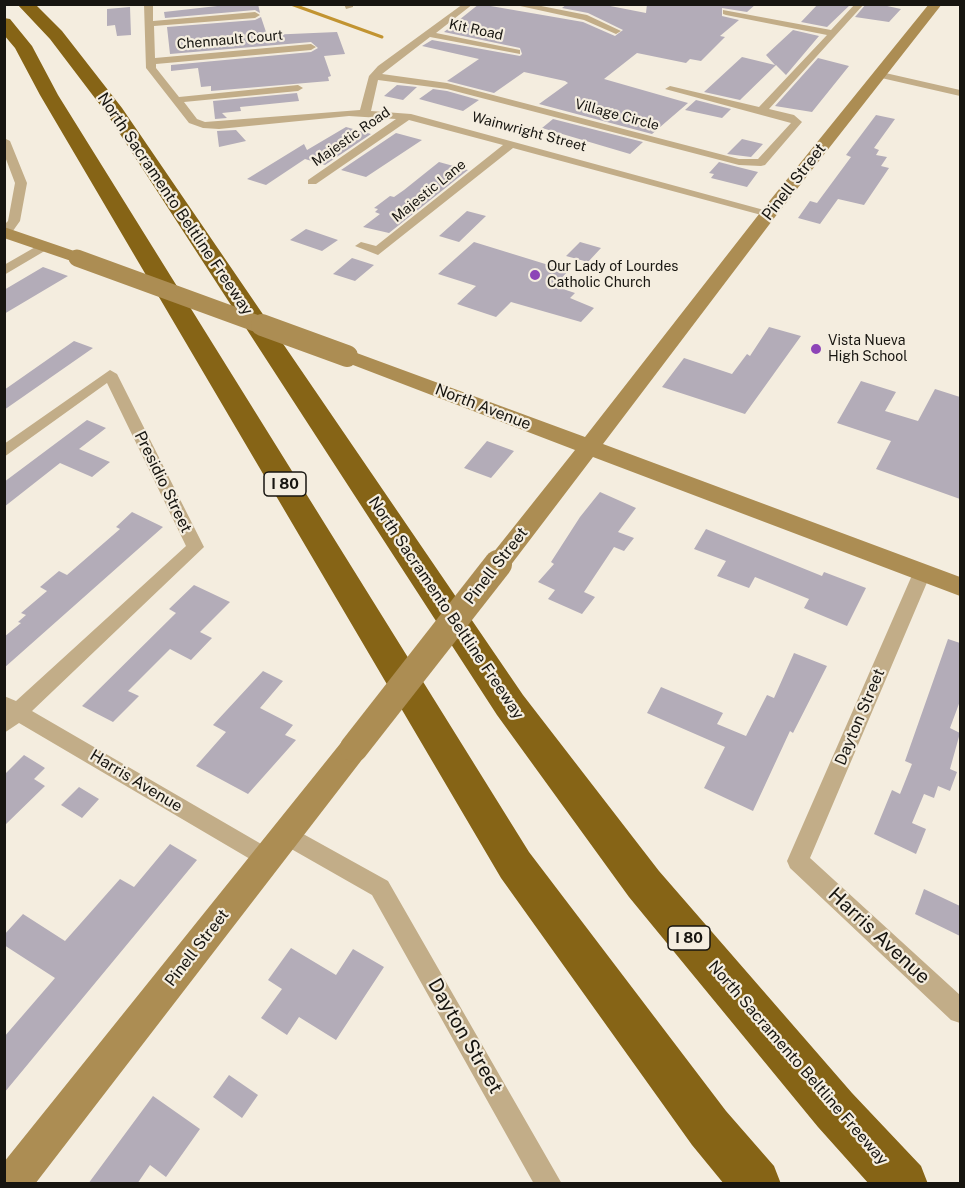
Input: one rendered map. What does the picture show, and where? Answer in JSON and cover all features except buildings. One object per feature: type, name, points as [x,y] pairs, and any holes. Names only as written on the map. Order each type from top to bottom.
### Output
[{"type":"highway","name":"North Sacramento Beltline Freeway","points":[[25,4],[56,35],[137,144],[510,705],[644,884],[835,1110],[903,1184]]},
{"type":"highway","points":[[49,4],[62,23],[56,35]]},
{"type":"highway","name":"I 80","points":[[4,23],[23,46],[48,96],[515,865],[709,1128],[756,1184]]},
{"type":"highway","points":[[4,49],[48,96]]},
{"type":"street","points":[[148,4],[151,61]]},
{"type":"street","points":[[365,113],[375,76],[469,4]]},
{"type":"street","points":[[515,4],[587,18],[616,31]]},
{"type":"street","points":[[762,110],[860,4]]},
{"type":"street","name":"Pinell Street","points":[[11,1184],[498,564],[769,213],[936,4]]},
{"type":"street","points":[[726,12],[833,33]]},
{"type":"street","points":[[149,24],[255,15]]},
{"type":"street","name":"Kit Road","points":[[429,34],[517,52]]},
{"type":"street","name":"Chennault Court","points":[[151,61],[311,47]]},
{"type":"street","name":"Wainwright Street","points":[[151,61],[151,68],[193,121],[202,125],[365,113],[407,116],[769,213]]},
{"type":"street","points":[[880,75],[960,93]]},
{"type":"street","name":"Village Circle","points":[[375,76],[447,86],[751,163],[761,163],[797,122],[790,117],[670,89]]},
{"type":"street","points":[[177,100],[298,88]]},
{"type":"street","name":"Majestic Road","points":[[312,182],[407,116]]},
{"type":"street","points":[[4,141],[20,173],[21,183],[14,221],[5,232]]},
{"type":"street","name":"Majestic Lane","points":[[361,246],[378,251],[512,143]]},
{"type":"street","name":"North Avenue","points":[[5,232],[347,356],[960,587]]},
{"type":"street","points":[[4,270],[44,246]]},
{"type":"street","name":"Presidio Street","points":[[4,452],[110,374],[195,547],[9,713]]},
{"type":"street","name":"Dayton Street","points":[[798,861],[922,573]]},
{"type":"street","name":"Harris Avenue","points":[[9,713],[277,847],[380,888]]},
{"type":"street","name":"Harris Avenue","points":[[798,861],[960,1011]]},
{"type":"street","name":"Dayton Street","points":[[380,888],[549,1184]]},
{"type":"waterway","points":[[89,4],[105,4]]},
{"type":"waterway","points":[[291,4],[382,37]]},
{"type":"place","name":"Our Lady of Lourdes Catholic Church","points":[[535,275]]},
{"type":"place","name":"Vista Nueva High School","points":[[816,349]]}]
